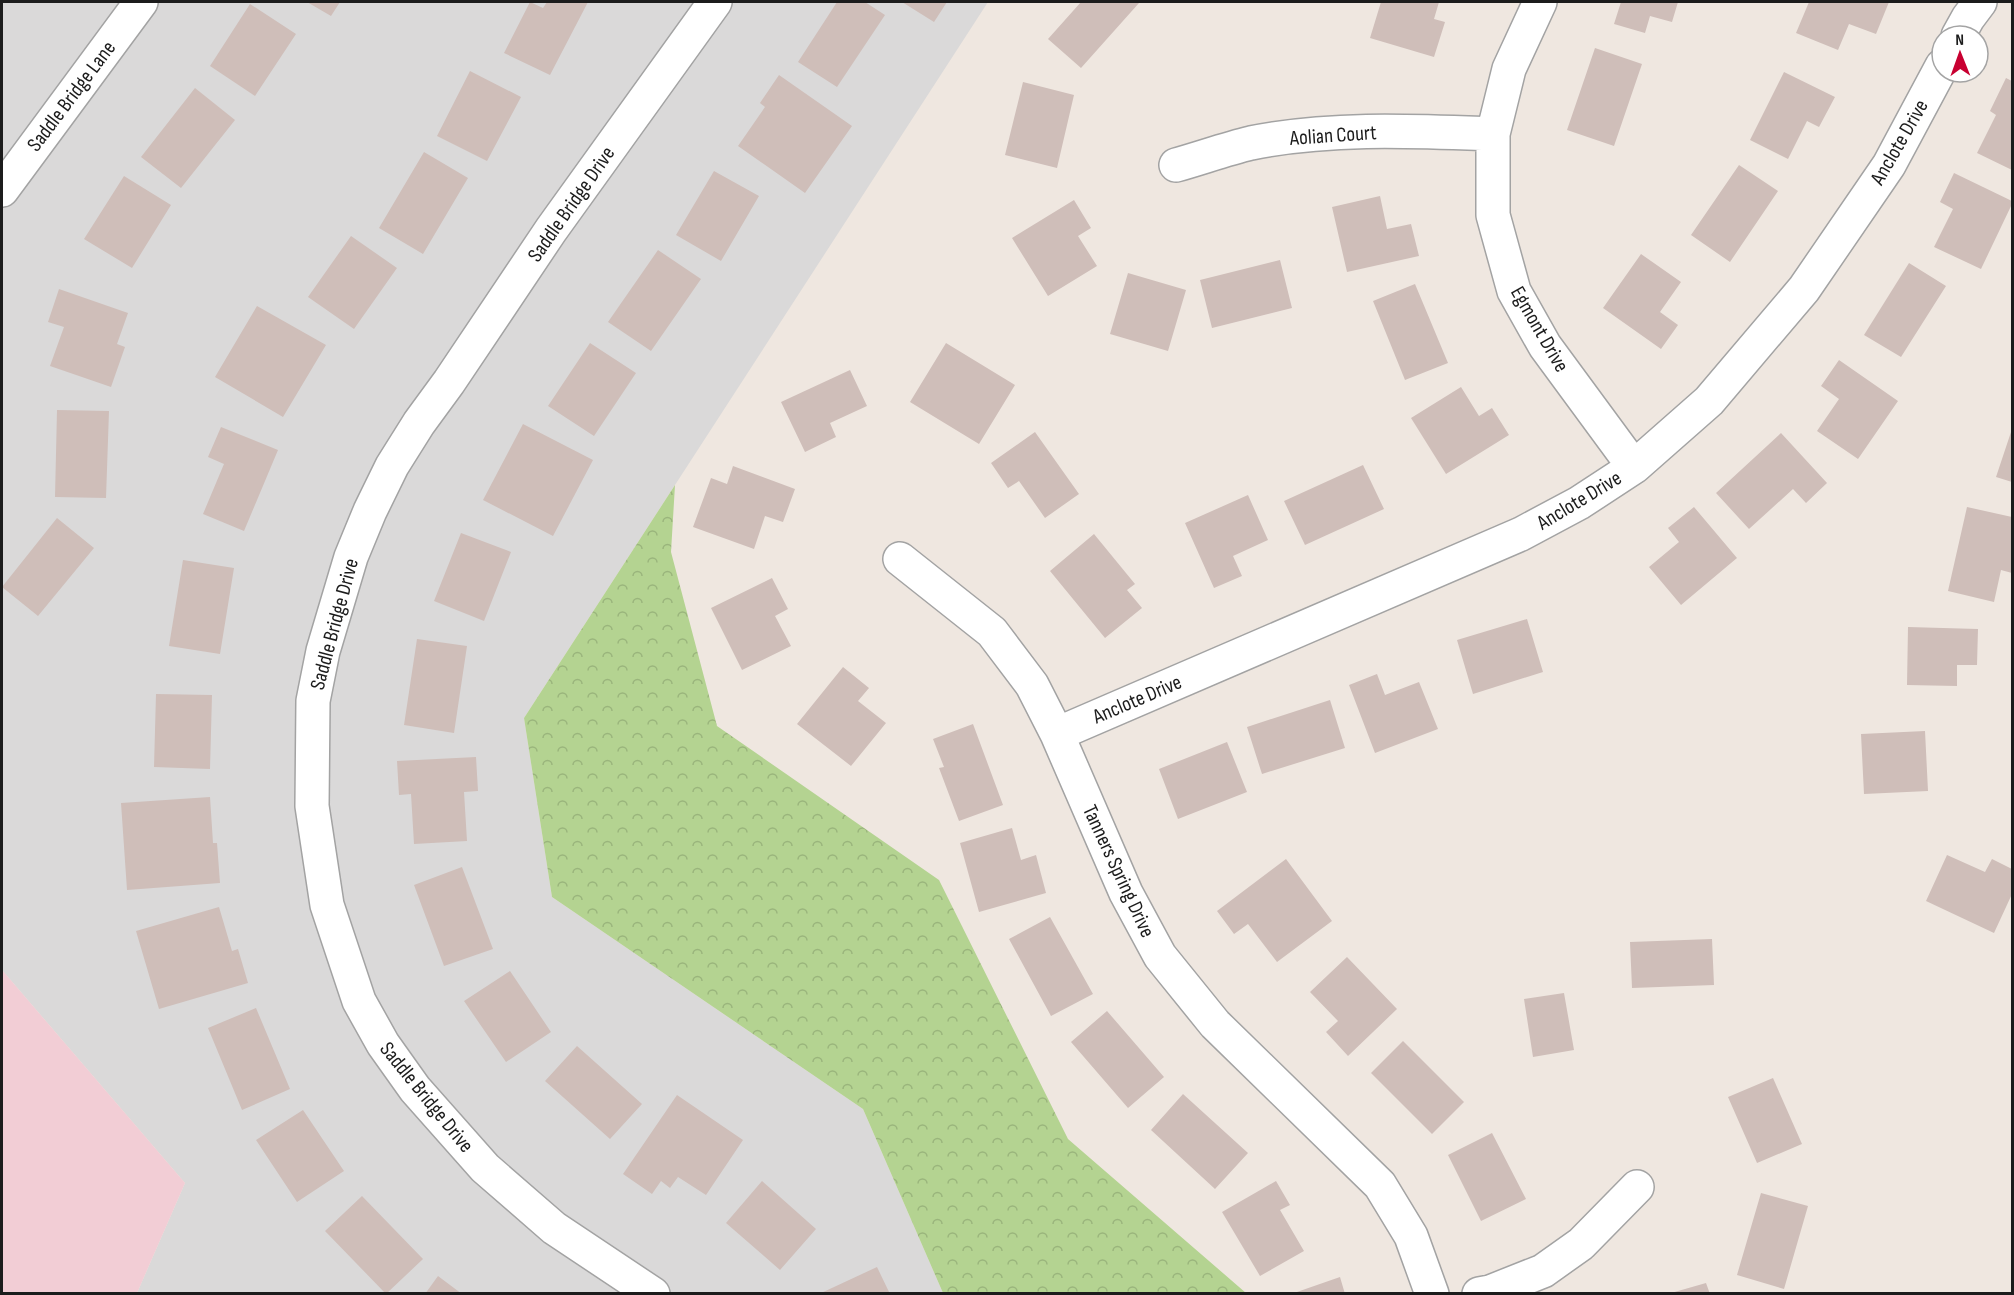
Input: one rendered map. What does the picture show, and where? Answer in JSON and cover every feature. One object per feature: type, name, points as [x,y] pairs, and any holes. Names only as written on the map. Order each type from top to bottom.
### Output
[{"type":"street","name":"Saddle Bridge Lane","points":[[2,190],[141,2]]},
{"type":"street","name":"Saddle Bridge Drive","points":[[653,1293],[554,1228],[485,1168],[415,1089],[383,1044],[359,1001],[327,904],[312,806],[313,701],[323,651],[351,557],[392,466],[551,230],[715,2]]},
{"type":"street","name":"Egmont Drive","points":[[1540,2],[1509,69],[1493,134],[1494,215],[1514,291],[1545,346],[1634,467]]},
{"type":"street","points":[[1965,24],[1980,2]]},
{"type":"street","name":"Anclote Drive","points":[[1057,734],[1521,534],[1579,503],[1634,467],[1709,401],[1804,289],[1889,165],[1932,84]]},
{"type":"street","name":"Aolian Court","points":[[1176,165],[1250,143],[1311,135],[1402,130],[1493,134]]},
{"type":"street","name":"Tanners Spring Drive","points":[[900,559],[992,632],[1032,685],[1057,734],[1126,893],[1160,956],[1215,1024],[1380,1185],[1411,1236],[1432,1293]]},
{"type":"street","points":[[1479,1293],[1490,1292],[1543,1271],[1581,1245],[1637,1187]]},
{"type":"shaded area","points":[[2,2],[988,2],[524,718],[552,897],[863,1109],[943,1293],[137,1293],[185,1183],[2,970]]},
{"type":"shaded area","points":[[2,970],[185,1183],[137,1293],[2,1293]]},
{"type":"green space","points":[[675,485],[671,552],[717,726],[939,880],[1068,1139],[1246,1293],[943,1293],[863,1109],[552,897],[524,718]]},
{"type":"building","points":[[307,2],[340,2],[331,16]]},
{"type":"building","points":[[530,2],[543,8],[547,2],[588,2],[550,75],[504,53]]},
{"type":"building","points":[[837,2],[865,2],[885,15],[837,87],[798,62]]},
{"type":"building","points":[[902,2],[947,2],[934,22]]},
{"type":"building","points":[[1081,2],[1139,3],[1081,68],[1048,39]]},
{"type":"building","points":[[1381,2],[1439,2],[1434,19],[1445,22],[1434,57],[1370,38]]},
{"type":"building","points":[[1621,2],[1678,2],[1672,22],[1650,16],[1645,33],[1614,24]]},
{"type":"building","points":[[1809,2],[1889,2],[1876,34],[1849,24],[1838,50],[1796,33]]},
{"type":"building","points":[[250,4],[296,34],[255,96],[210,66]]},
{"type":"building","points":[[1595,48],[1642,64],[1614,146],[1567,130]]},
{"type":"building","points":[[470,71],[521,97],[487,161],[437,136]]},
{"type":"building","points":[[1784,72],[1835,97],[1819,127],[1807,121],[1788,159],[1750,140]]},
{"type":"building","points":[[779,75],[852,126],[805,193],[738,146],[765,107],[760,103]]},
{"type":"building","points":[[2006,78],[2012,81],[2012,170],[1977,153],[1996,115],[1990,111]]},
{"type":"building","points":[[1023,82],[1074,95],[1057,168],[1005,155]]},
{"type":"building","points":[[195,88],[235,120],[181,188],[141,157]]},
{"type":"building","points":[[424,152],[468,178],[423,254],[379,228]]},
{"type":"building","points":[[1739,165],[1778,191],[1730,262],[1691,235]]},
{"type":"building","points":[[714,171],[759,196],[721,261],[676,235]]},
{"type":"building","points":[[1954,173],[2012,201],[1981,269],[1934,247],[1953,209],[1940,202]]},
{"type":"building","points":[[124,176],[171,205],[132,268],[84,239]]},
{"type":"building","points":[[1380,196],[1387,229],[1411,224],[1419,256],[1347,272],[1332,207]]},
{"type":"building","points":[[1074,200],[1091,228],[1078,236],[1097,266],[1048,296],[1012,238]]},
{"type":"building","points":[[351,236],[397,268],[354,329],[308,297]]},
{"type":"building","points":[[658,250],[701,279],[651,351],[608,322]]},
{"type":"building","points":[[1641,254],[1681,282],[1660,312],[1678,325],[1661,349],[1603,308]]},
{"type":"building","points":[[1280,260],[1292,308],[1212,328],[1200,280]]},
{"type":"building","points":[[1909,263],[1946,286],[1901,357],[1864,335]]},
{"type":"building","points":[[1128,273],[1186,290],[1168,351],[1110,334]]},
{"type":"building","points":[[1415,284],[1448,363],[1405,380],[1373,301]]},
{"type":"building","points":[[59,289],[128,313],[117,344],[125,347],[111,387],[50,366],[64,327],[48,322]]},
{"type":"building","points":[[257,306],[326,345],[283,417],[215,377]]},
{"type":"building","points":[[590,343],[636,373],[594,436],[548,406]]},
{"type":"building","points":[[946,343],[1015,385],[979,444],[910,402]]},
{"type":"building","points":[[1839,360],[1898,401],[1858,459],[1817,431],[1839,399],[1821,386]]},
{"type":"building","points":[[850,370],[867,406],[830,423],[836,437],[805,452],[781,402]]},
{"type":"building","points":[[1461,387],[1479,416],[1492,408],[1509,435],[1446,474],[1411,418]]},
{"type":"building","points":[[57,410],[109,411],[106,498],[55,497]]},
{"type":"building","points":[[523,424],[593,460],[553,536],[483,500]]},
{"type":"building","points":[[221,427],[278,450],[244,531],[203,514],[224,464],[208,457]]},
{"type":"building","points":[[2012,429],[2012,482],[1996,477]]},
{"type":"building","points":[[1035,432],[1079,494],[1045,518],[1019,481],[1008,488],[991,463]]},
{"type":"building","points":[[1781,433],[1827,483],[1806,503],[1793,489],[1749,529],[1716,493]]},
{"type":"building","points":[[1363,465],[1384,509],[1305,545],[1284,501]]},
{"type":"building","points":[[733,466],[795,489],[783,522],[765,516],[754,549],[693,527],[711,478],[727,484]]},
{"type":"building","points":[[1248,495],[1268,540],[1233,556],[1242,576],[1214,588],[1185,523]]},
{"type":"building","points":[[1694,507],[1737,558],[1681,605],[1649,567],[1679,542],[1668,528]]},
{"type":"building","points":[[1967,507],[2012,517],[2012,573],[2001,570],[1994,602],[1948,591]]},
{"type":"building","points":[[57,518],[94,548],[38,616],[2,587]]},
{"type":"building","points":[[461,533],[511,552],[484,621],[434,601]]},
{"type":"building","points":[[1094,534],[1135,584],[1127,590],[1142,608],[1105,638],[1050,571]]},
{"type":"building","points":[[183,560],[234,568],[220,654],[169,646]]},
{"type":"building","points":[[772,578],[788,609],[775,616],[791,646],[742,670],[711,608]]},
{"type":"building","points":[[1527,619],[1543,672],[1473,694],[1457,640]]},
{"type":"building","points":[[1908,627],[1978,629],[1977,665],[1957,665],[1957,686],[1907,685]]},
{"type":"building","points":[[417,639],[467,646],[454,733],[404,725]]},
{"type":"building","points":[[843,667],[869,688],[858,701],[886,723],[851,766],[797,724]]},
{"type":"building","points":[[1377,674],[1385,695],[1419,682],[1438,729],[1375,753],[1349,685]]},
{"type":"building","points":[[156,694],[212,695],[210,769],[154,767]]},
{"type":"building","points":[[1330,700],[1345,748],[1262,774],[1247,727]]},
{"type":"building","points":[[973,724],[1003,805],[959,821],[939,768],[944,767],[933,739]]},
{"type":"building","points":[[1925,731],[1928,791],[1864,794],[1861,734]]},
{"type":"building","points":[[1227,742],[1247,792],[1178,819],[1159,769]]},
{"type":"building","points":[[476,757],[478,791],[464,792],[467,841],[414,844],[411,794],[399,795],[397,761]]},
{"type":"building","points":[[210,797],[213,843],[217,843],[220,883],[127,890],[121,803]]},
{"type":"building","points":[[1012,828],[1021,860],[1036,855],[1046,893],[979,912],[960,843]]},
{"type":"building","points":[[1947,855],[1985,872],[1992,859],[2012,869],[2012,894],[1994,933],[1926,901]]},
{"type":"building","points":[[1286,859],[1332,921],[1277,962],[1248,924],[1234,934],[1217,911]]},
{"type":"building","points":[[462,867],[493,949],[444,966],[414,885]]},
{"type":"building","points":[[219,907],[232,951],[238,949],[248,983],[159,1009],[136,931]]},
{"type":"building","points":[[1050,917],[1093,994],[1051,1016],[1009,939]]},
{"type":"building","points":[[1712,939],[1714,985],[1632,988],[1630,942]]},
{"type":"building","points":[[1347,957],[1397,1009],[1348,1056],[1326,1032],[1338,1021],[1310,992]]},
{"type":"building","points":[[510,971],[551,1032],[506,1062],[464,1001]]},
{"type":"building","points":[[1564,993],[1574,1050],[1533,1057],[1524,999]]},
{"type":"building","points":[[256,1008],[290,1089],[242,1110],[208,1028]]},
{"type":"building","points":[[1107,1011],[1164,1077],[1128,1108],[1071,1042]]},
{"type":"building","points":[[1403,1041],[1464,1102],[1432,1134],[1371,1073]]},
{"type":"building","points":[[577,1046],[642,1104],[610,1139],[545,1081]]},
{"type":"building","points":[[1773,1078],[1802,1144],[1757,1163],[1728,1097]]},
{"type":"building","points":[[1183,1094],[1248,1153],[1215,1189],[1151,1130]]},
{"type":"building","points":[[677,1095],[743,1140],[706,1195],[678,1177],[670,1188],[661,1181],[652,1194],[623,1174]]},
{"type":"building","points":[[303,1110],[344,1171],[297,1202],[256,1140]]},
{"type":"building","points":[[1492,1133],[1526,1199],[1481,1221],[1448,1155]]},
{"type":"building","points":[[762,1181],[816,1229],[780,1270],[726,1223]]},
{"type":"building","points":[[1276,1181],[1290,1205],[1280,1210],[1304,1251],[1260,1276],[1222,1212]]},
{"type":"building","points":[[1761,1193],[1808,1206],[1784,1289],[1737,1275]]},
{"type":"building","points":[[362,1196],[423,1259],[386,1294],[325,1231]]},
{"type":"building","points":[[877,1267],[890,1294],[819,1294]]},
{"type":"building","points":[[438,1276],[462,1294],[425,1294]]},
{"type":"building","points":[[1340,1277],[1345,1294],[1294,1294],[1294,1293]]},
{"type":"building","points":[[1706,1283],[1710,1294],[1671,1294],[1671,1293]]}]
